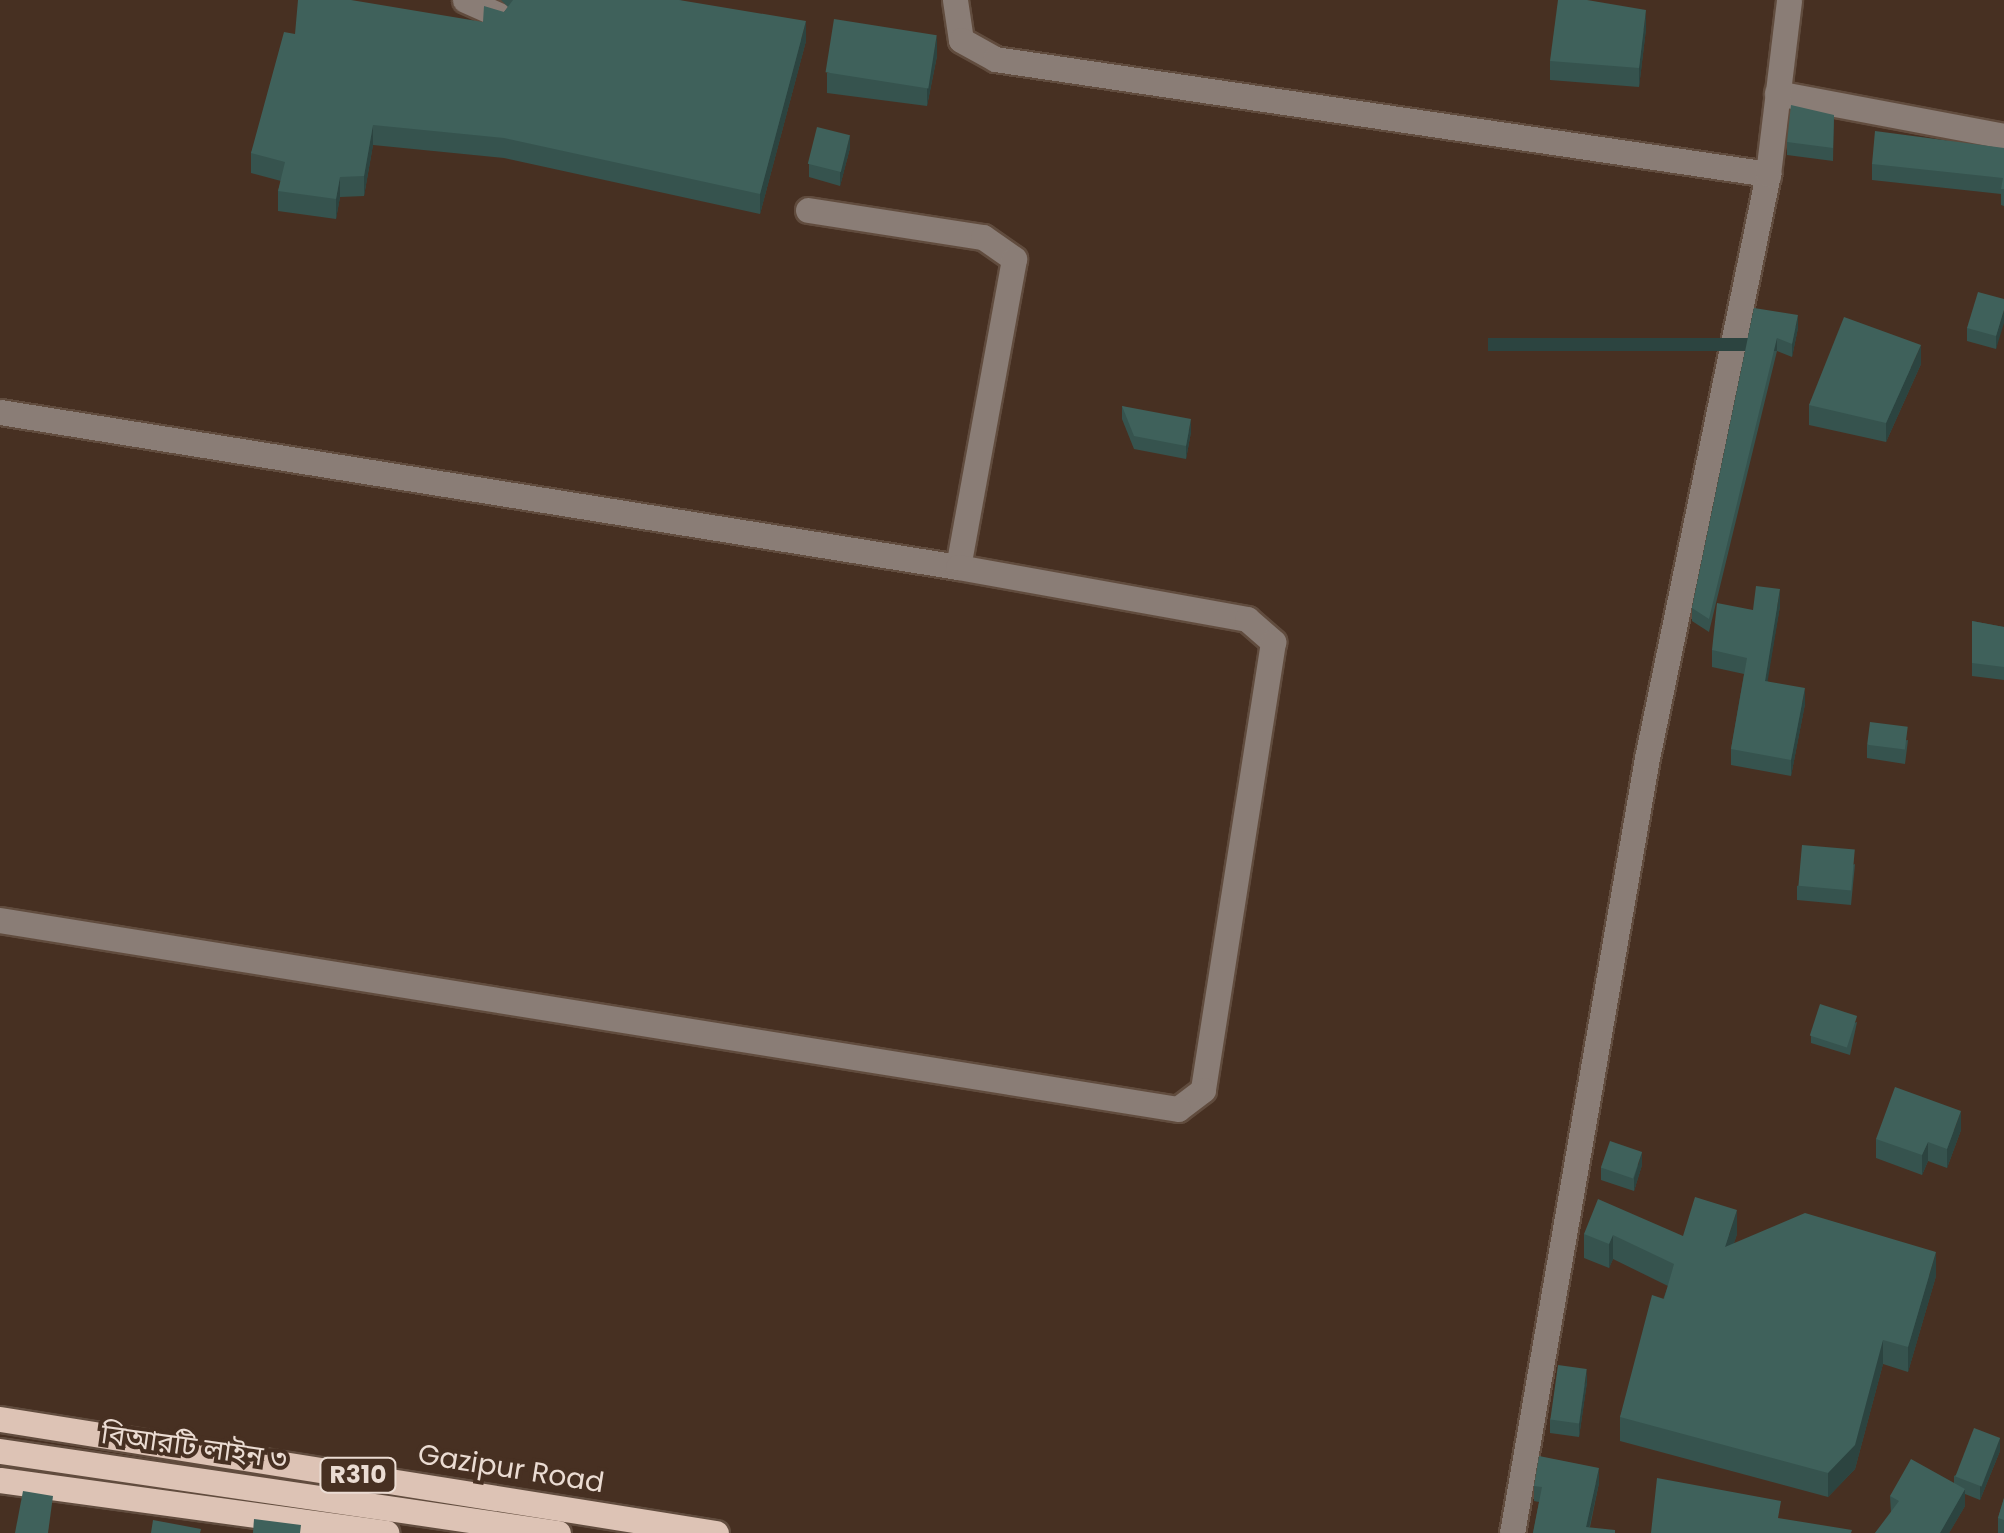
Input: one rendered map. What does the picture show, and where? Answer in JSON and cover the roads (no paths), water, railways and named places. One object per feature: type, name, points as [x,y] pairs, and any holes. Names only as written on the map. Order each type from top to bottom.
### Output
[{"type":"main road","name":"Gazipur Road","points":[[0,1419],[716,1533]]},
{"type":"main road","name":"বিআরটি লাইন ৩","points":[[0,1451],[558,1533]]},
{"type":"main road","name":"R310","points":[[0,1480],[386,1533]]},
{"type":"street","points":[[465,0],[501,16]]},
{"type":"street","points":[[955,0],[960,40],[995,59],[1768,174]]},
{"type":"street","points":[[1512,1533],[1646,758],[1768,174],[1789,0]]},
{"type":"street","points":[[1777,94],[2004,136]]},
{"type":"street","points":[[808,210],[983,237],[1014,259],[958,567]]},
{"type":"street","points":[[0,412],[958,567],[1247,619],[1273,642],[1193,1104],[1036,1089],[0,920]]}]
